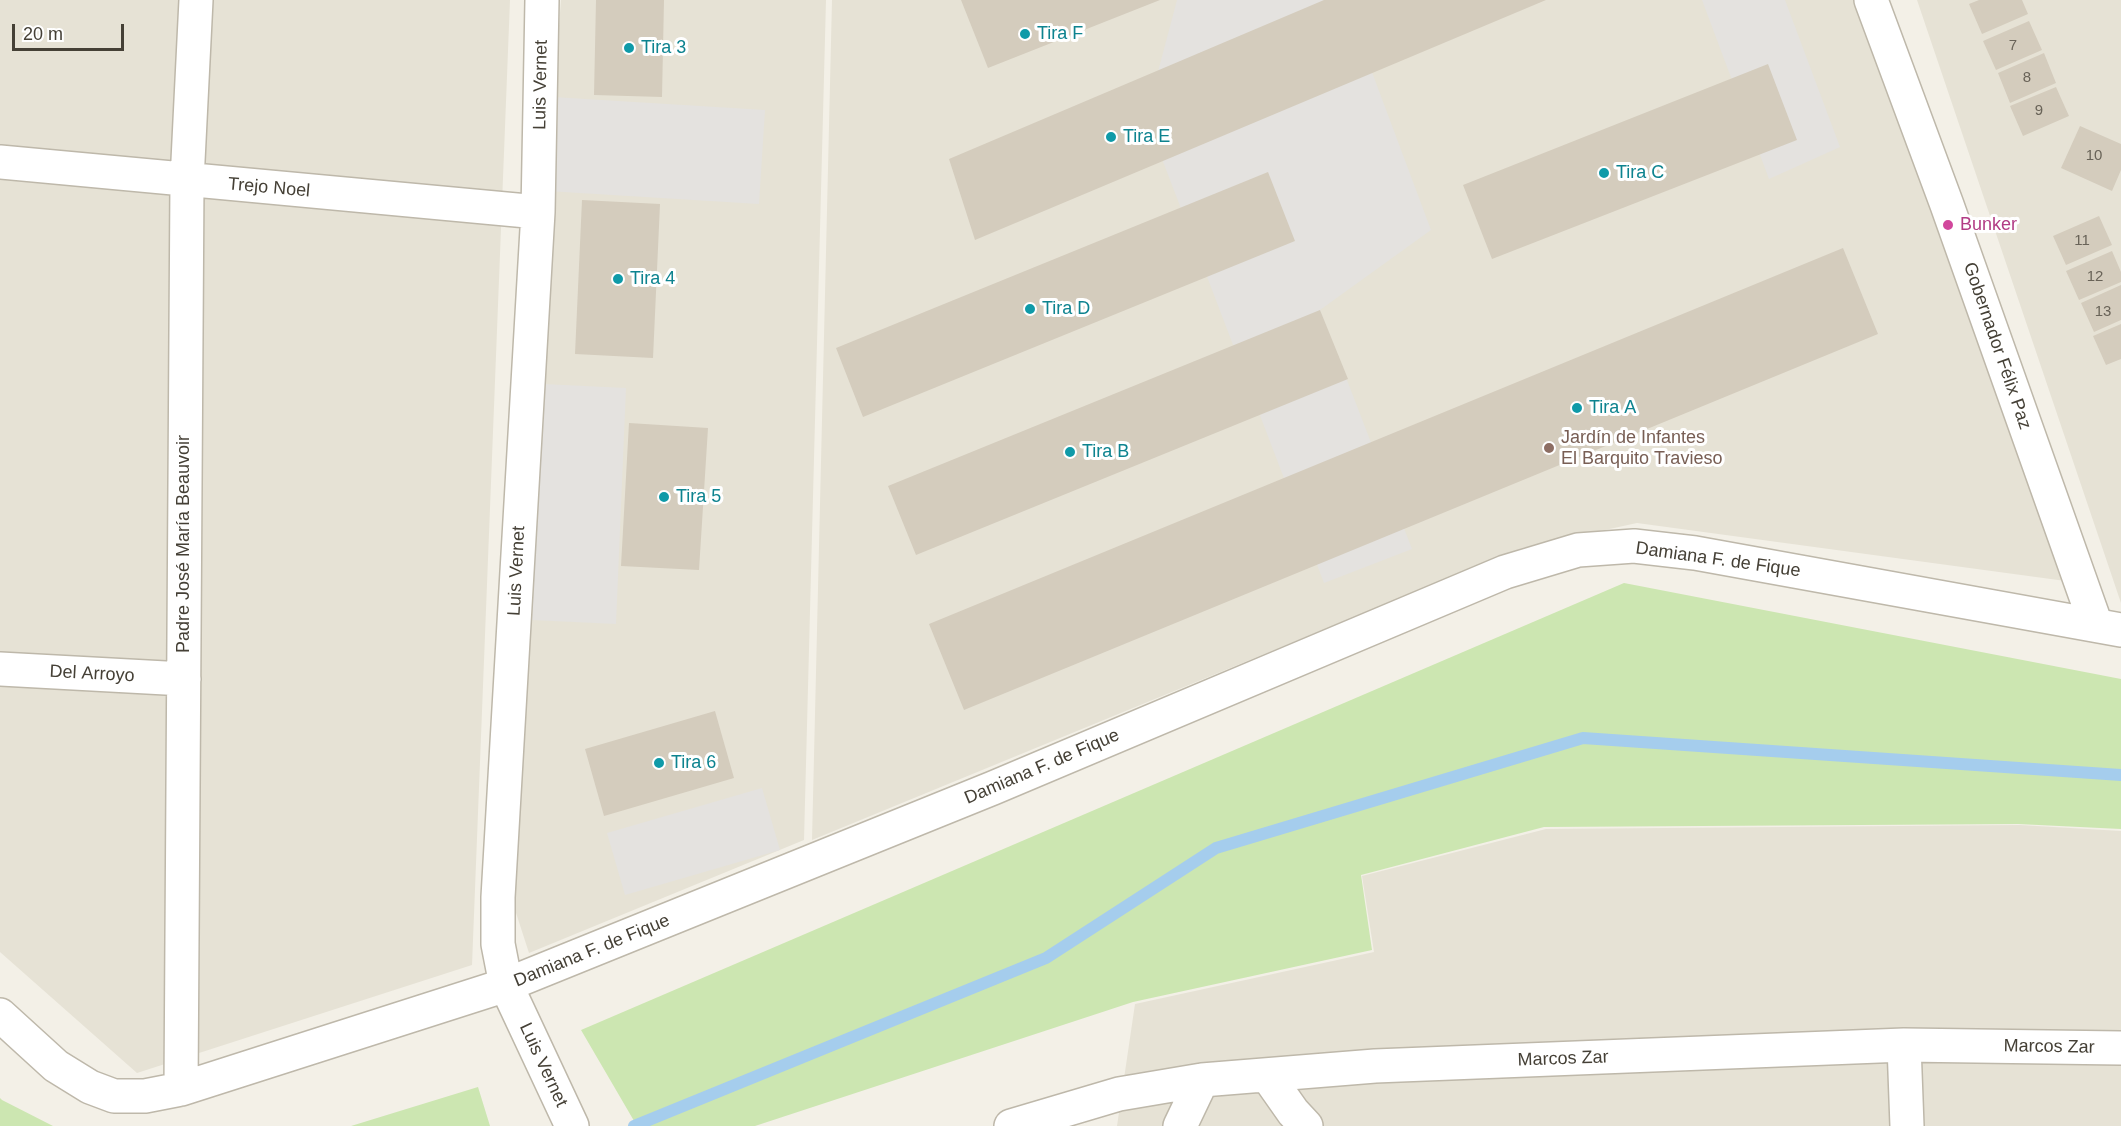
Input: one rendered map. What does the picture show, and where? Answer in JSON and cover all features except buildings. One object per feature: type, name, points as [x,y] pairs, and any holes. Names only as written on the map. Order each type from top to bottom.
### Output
[{"type":"street","name":"Padre José María Beauvoir","points":[[181,1089],[186,181],[196,0]]},
{"type":"street","name":"Luis Vernet","points":[[542,0],[538,212],[498,897],[498,944],[506,986],[572,1126]]},
{"type":"street","name":"Gobernador Félix Paz","points":[[1871,0],[2108,628]]},
{"type":"street","name":"Trejo Noel","points":[[0,162],[538,212]]},
{"type":"street","name":"Damiana F. de Fique","points":[[0,1015],[56,1066],[90,1087],[114,1096],[145,1096],[181,1089],[506,986],[982,792],[1505,572],[1578,550],[1634,546],[1695,552],[2108,628]]},
{"type":"street","name":"Del Arroyo","points":[[0,669],[184,679]]},
{"type":"street","name":"Marcos Zar","points":[[1011,1126],[1119,1094],[1202,1080],[1375,1066],[1904,1045],[2121,1048]]},
{"type":"street","points":[[1904,1045],[1907,1126]]},
{"type":"street","points":[[1267,1075],[1293,1112],[1306,1126]]},
{"type":"street","points":[[1180,1126],[1202,1080]]},
{"type":"shaded area","points":[[0,0],[510,0],[472,965],[137,1073],[0,952]]},
{"type":"shaded area","points":[[561,0],[826,0],[804,840],[529,953],[495,848]]},
{"type":"shaded area","points":[[832,0],[1886,0],[2095,585],[1637,523],[1522,548],[812,840]]},
{"type":"shaded area","points":[[1177,0],[1345,0],[1431,230],[1320,310],[1412,549],[1324,583],[1146,117]]},
{"type":"shaded area","points":[[1702,0],[1785,0],[1840,147],[1769,179]]},
{"type":"shaded area","points":[[1917,0],[2121,0],[2121,603]]},
{"type":"shaded area","points":[[553,97],[765,110],[759,204],[547,191]]},
{"type":"shaded area","points":[[543,384],[626,388],[616,624],[532,620]]},
{"type":"shaded area","points":[[762,788],[780,850],[625,895],[607,833]]},
{"type":"shaded area","points":[[2020,825],[2121,831],[2121,1126],[1117,1126],[1135,1004],[1374,952],[1362,876],[1546,829]]},
{"type":"green space","points":[[1624,583],[2121,679],[2121,829],[2018,824],[1544,827],[1361,875],[1372,950],[1133,1002],[755,1126],[637,1126],[581,1030]]},
{"type":"green space","points":[[478,1087],[490,1126],[351,1126]]},
{"type":"green space","points":[[0,1098],[2,1100],[53,1126],[0,1126]]},
{"type":"waterway","points":[[634,1126],[1046,958],[1216,848],[1583,738],[2121,775]]},
{"type":"place","name":"Tira F","points":[[1025,34]]},
{"type":"place","name":"Tira 3","points":[[629,48]]},
{"type":"place","name":"Tira E","points":[[1111,137]]},
{"type":"place","name":"Tira C","points":[[1604,173]]},
{"type":"place","name":"Bunker","points":[[1948,225]]},
{"type":"place","name":"Tira 4","points":[[618,279]]},
{"type":"place","name":"Tira D","points":[[1030,309]]},
{"type":"place","name":"Tira A","points":[[1577,408]]},
{"type":"place","name":"Jardín de Infantes El Barquito Travieso","points":[[1549,448]]},
{"type":"place","name":"Tira B","points":[[1070,452]]},
{"type":"place","name":"Tira 5","points":[[664,497]]},
{"type":"place","name":"Tira 6","points":[[659,763]]}]
